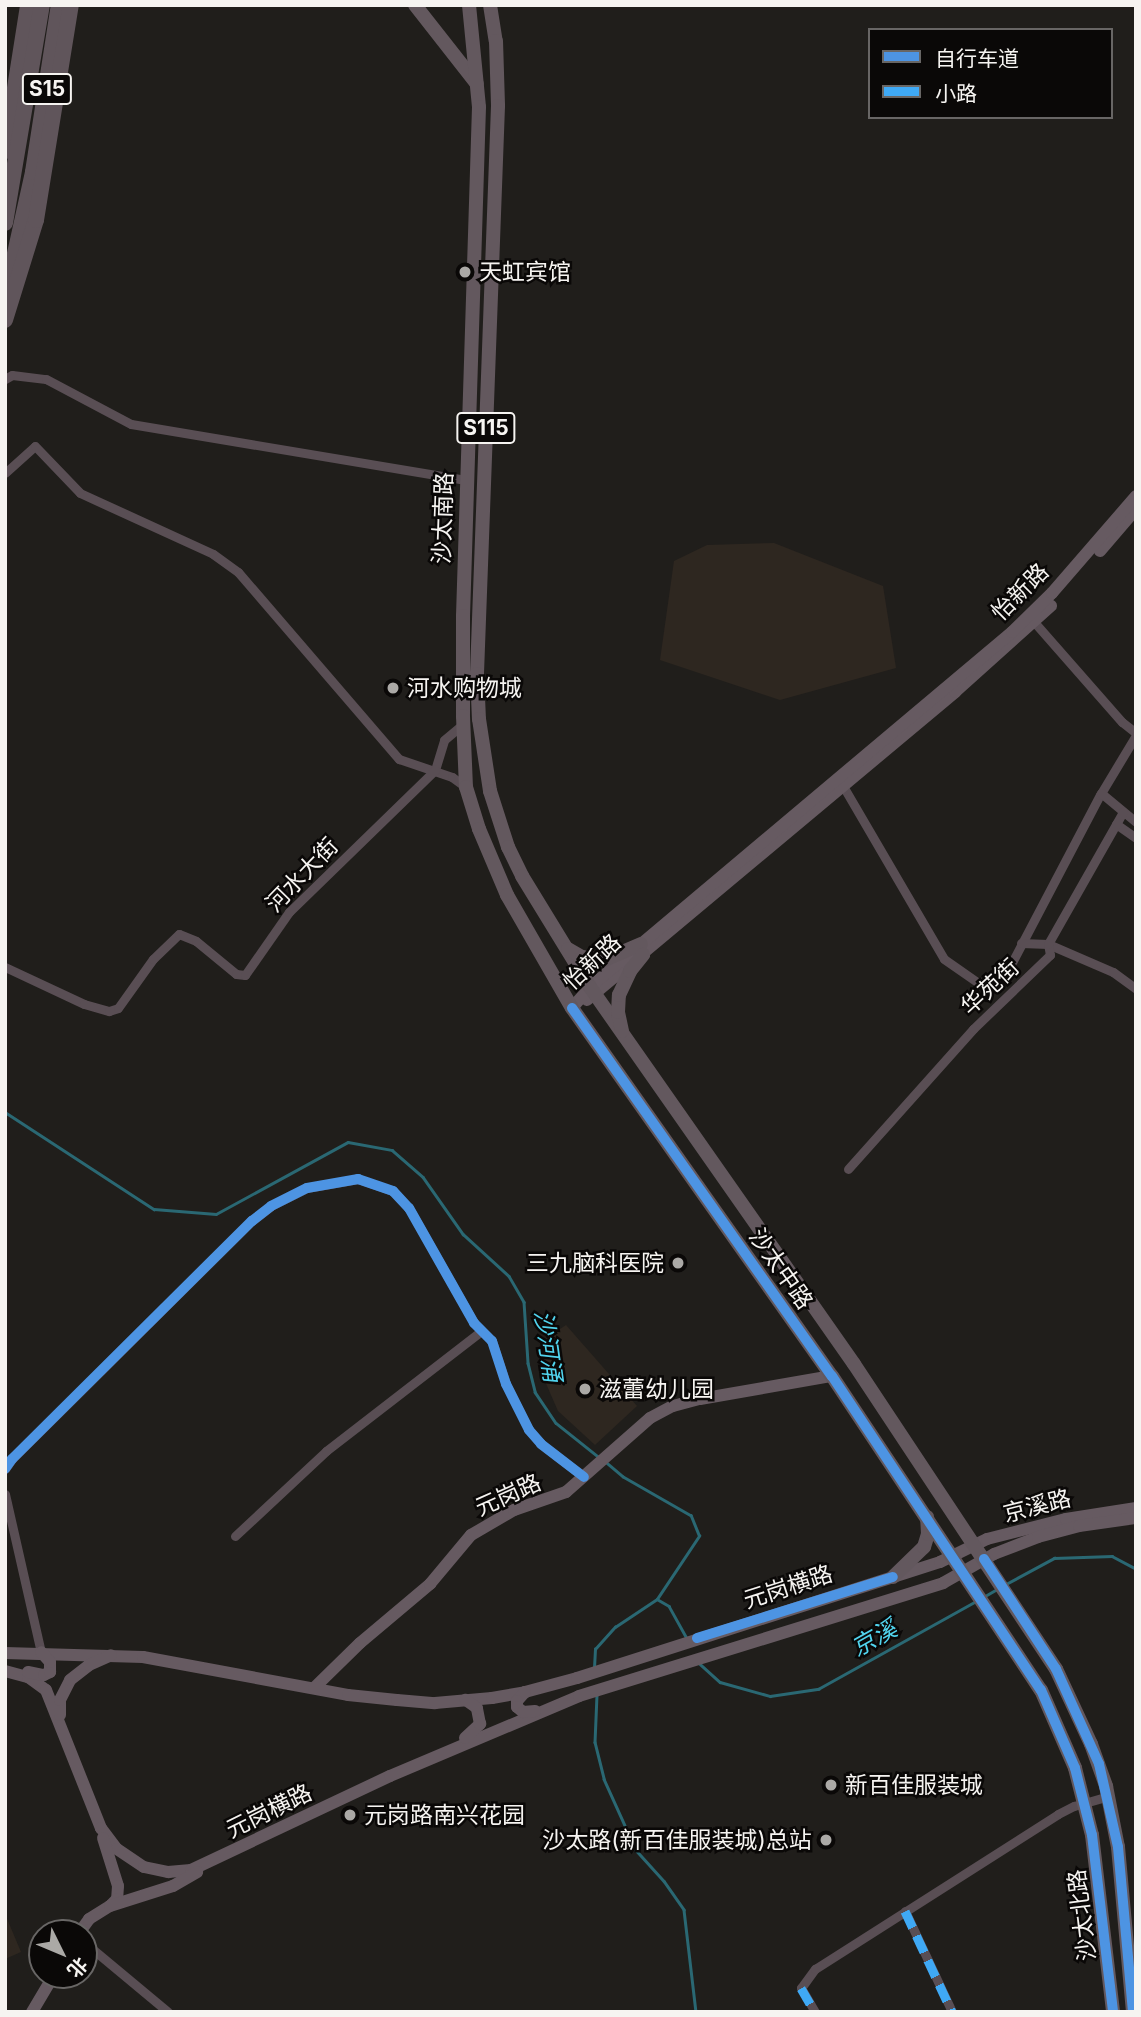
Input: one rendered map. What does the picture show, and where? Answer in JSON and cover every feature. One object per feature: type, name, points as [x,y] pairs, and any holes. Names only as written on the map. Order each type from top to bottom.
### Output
[{"type":"highway","points":[[5,151],[28,5]]},
{"type":"highway","name":"S15","points":[[5,223],[42,5]]},
{"type":"highway","name":"S15","points":[[5,295],[33,172],[59,5]]},
{"type":"highway","points":[[5,320],[36,220],[72,5]]},
{"type":"main road","points":[[415,5],[478,85]]},
{"type":"main road","name":"沙太南路","points":[[469,5],[478,85],[467,480],[463,724],[466,787],[489,857],[507,895],[572,1009]]},
{"type":"main road","name":"沙太南路","points":[[491,5],[496,41],[498,106],[478,625],[479,719],[490,790],[508,847],[539,908],[593,991]]},
{"type":"main road","name":"怡新路","points":[[642,950],[1017,627],[1052,593],[1136,496]]},
{"type":"main road","name":"怡新路","points":[[572,1009],[843,786],[1035,623],[1136,509]]},
{"type":"main road","points":[[559,940],[572,952],[594,960],[642,950]]},
{"type":"main road","points":[[626,1042],[618,1012],[619,995],[642,950]]},
{"type":"main road","name":"沙太中路","points":[[593,991],[680,1120],[854,1364],[974,1545]]},
{"type":"main road","name":"沙太中路","points":[[572,1009],[832,1376],[952,1557]]},
{"type":"main road","points":[[639,1106],[639,1092],[645,1088],[665,1111],[680,1120]]},
{"type":"main road","name":"元岗路","points":[[314,1688],[360,1643],[430,1584],[471,1535],[514,1510],[558,1496],[587,1474],[639,1425],[673,1406],[832,1376]]},
{"type":"main road","name":"京溪路","points":[[952,1557],[974,1545],[1066,1519],[1136,1508]]},
{"type":"main road","points":[[893,1577],[924,1547],[928,1534],[927,1516]]},
{"type":"main road","name":"京溪路","points":[[962,1573],[984,1559],[1061,1530],[1136,1518]]},
{"type":"main road","name":"沙太北路","points":[[974,1545],[1066,1688],[1091,1744],[1108,1796],[1118,1847],[1133,2012]]},
{"type":"main road","name":"沙太北路","points":[[952,1557],[1041,1690],[1071,1758],[1097,1861],[1113,2012]]},
{"type":"main road","name":"元岗横路","points":[[5,1653],[115,1654],[397,1700],[435,1703],[466,1700],[525,1692],[577,1678],[952,1557]]},
{"type":"main road","name":"元岗横路","points":[[6,1671],[28,1677],[46,1690],[101,1828],[117,1849],[144,1867],[177,1872],[209,1864],[439,1755],[579,1696],[943,1583],[962,1573]]},
{"type":"main road","points":[[834,1616],[857,1601],[856,1594],[849,1590]]},
{"type":"main road","points":[[6,1671],[44,1675],[52,1667],[41,1652]]},
{"type":"main road","points":[[61,1723],[60,1700],[70,1680],[89,1665],[115,1654]]},
{"type":"main road","points":[[525,1692],[517,1700],[517,1707],[523,1712],[541,1711]]},
{"type":"main road","points":[[439,1755],[476,1731],[480,1724],[477,1708],[466,1700]]},
{"type":"main road","points":[[89,1919],[117,1899],[118,1886],[101,1828]]},
{"type":"main road","points":[[110,1906],[173,1886],[209,1864]]},
{"type":"main road","points":[[32,2012],[46,1989]]},
{"type":"street","points":[[5,379],[12,375],[46,379],[131,424],[467,480]]},
{"type":"street","points":[[5,474],[35,446],[80,493],[213,554],[228,564],[399,759],[435,770],[466,787]]},
{"type":"street","points":[[843,786],[948,964],[977,982],[996,984],[1008,970],[1101,793],[1136,734],[1122,722],[1035,623]]},
{"type":"street","points":[[435,770],[444,740],[463,724]]},
{"type":"street","name":"河水大街","points":[[5,967],[83,1004],[114,1011],[162,948],[179,934],[195,941],[236,974],[245,975],[289,912],[435,770]]},
{"type":"street","points":[[1101,793],[1136,822]]},
{"type":"street","name":"华苑街","points":[[848,1169],[973,1029],[1050,955],[1048,944],[1123,812]]},
{"type":"street","points":[[1116,824],[1136,838]]},
{"type":"street","points":[[1021,943],[1048,944],[1113,972],[1136,989]]},
{"type":"street","points":[[5,1469],[233,1239],[271,1206],[307,1188],[358,1179],[393,1191],[409,1208],[481,1331],[492,1340],[506,1384],[535,1438],[587,1474]]},
{"type":"street","points":[[235,1536],[333,1445],[481,1331]]},
{"type":"street","points":[[5,1494],[41,1652]]},
{"type":"street","points":[[816,2012],[801,1988],[809,1975],[1037,1826],[1084,1802],[1108,1796]]},
{"type":"street","points":[[905,1911],[952,2012]]},
{"type":"street","points":[[98,1954],[168,2012]]},
{"type":"shaded area","points":[[774,543],[883,586],[896,668],[780,700],[660,660],[674,561],[707,545]]},
{"type":"shaded area","name":"滋蕾幼儿园","points":[[566,1325],[637,1406],[595,1445],[558,1411],[541,1372],[545,1339]]},
{"type":"shaded area","points":[[5,1914],[21,1952],[5,1959]]},
{"type":"waterway","name":"沙河涌","points":[[5,1112],[154,1209],[216,1214],[348,1142],[392,1150],[423,1177],[463,1234],[509,1276],[524,1302],[528,1363],[535,1392],[556,1423],[600,1458]]},
{"type":"waterway","name":"沙河涌","points":[[594,1668],[595,1649],[615,1627],[657,1599],[699,1536],[691,1516],[623,1477],[605,1462]]},
{"type":"waterway","name":"京溪","points":[[1006,1584],[1054,1558],[1112,1556],[1136,1569]]},
{"type":"waterway","name":"京溪","points":[[985,1596],[997,1589]]},
{"type":"waterway","name":"京溪","points":[[657,1599],[669,1606],[687,1639]]},
{"type":"waterway","name":"京溪","points":[[700,1664],[720,1682],[770,1696],[818,1689],[976,1601]]},
{"type":"waterway","name":"沙河涌","points":[[597,1695],[595,1742],[604,1779],[636,1850],[664,1881],[684,1910],[696,2012]]},
{"type":"marked path","points":[[905,1911],[952,2012]]},
{"type":"marked path","points":[[801,1988],[815,2012]]},
{"type":"cycle path","points":[[572,1008],[832,1376],[1041,1690],[1075,1768],[1092,1835],[1113,2012]]},
{"type":"cycle path","points":[[5,1469],[252,1221],[271,1206],[307,1188],[358,1179],[393,1191],[409,1208],[474,1323],[492,1341],[506,1384],[529,1430],[541,1444],[584,1477]]},
{"type":"cycle path","points":[[984,1559],[1056,1669],[1099,1764],[1118,1847],[1133,2012]]},
{"type":"cycle path","points":[[697,1638],[893,1577]]},
{"type":"place","name":"天虹宾馆","points":[[465,272]]},
{"type":"place","name":"河水购物城","points":[[393,688]]},
{"type":"place","name":"三九脑科医院","points":[[678,1263]]},
{"type":"place","name":"滋蕾幼儿园","points":[[585,1389]]},
{"type":"place","name":"新百佳服装城","points":[[831,1785]]},
{"type":"place","name":"元岗路南兴花园","points":[[350,1815]]},
{"type":"place","name":"沙太路(新百佳服装城)总站","points":[[826,1840]]}]
